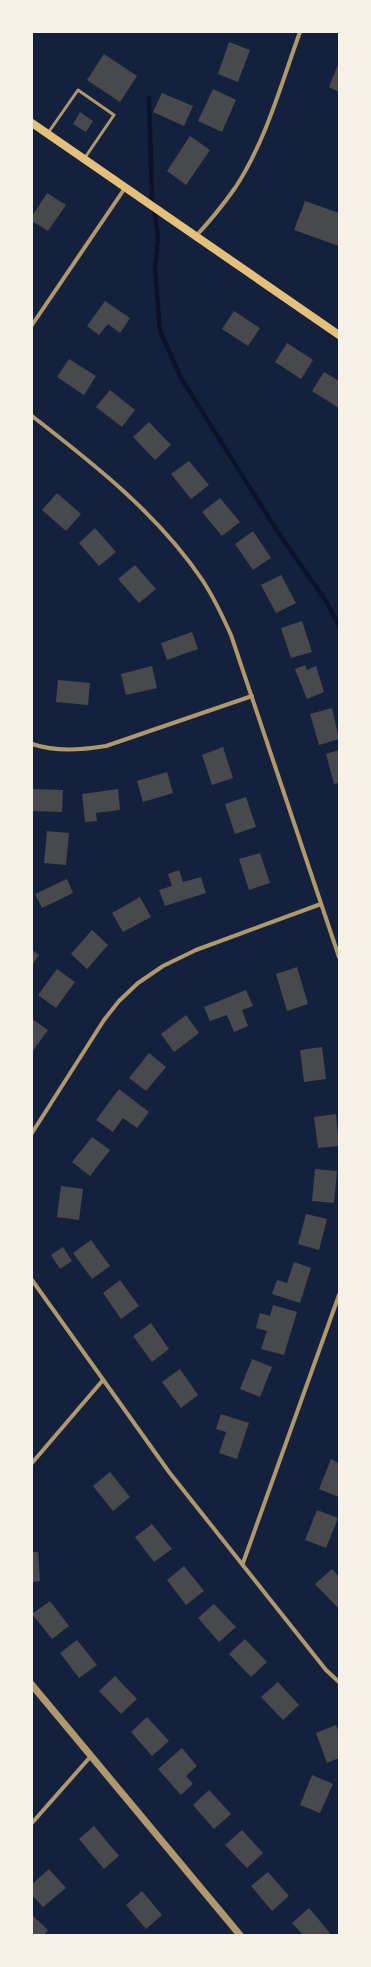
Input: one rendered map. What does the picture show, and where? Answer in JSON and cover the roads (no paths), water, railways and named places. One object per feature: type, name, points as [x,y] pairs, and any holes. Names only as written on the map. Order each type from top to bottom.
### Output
[{"type":"main road","points":[[32,123],[339,335]]},
{"type":"street","points":[[196,236],[235,188],[252,159],[264,132],[300,32]]},
{"type":"street","points":[[32,325],[125,187]]},
{"type":"street","points":[[32,416],[90,461],[163,530],[192,566],[217,605],[226,623],[252,696],[339,957]]},
{"type":"street","points":[[32,744],[59,749],[83,749],[106,746],[252,696]]},
{"type":"street","points":[[32,1133],[104,1020],[138,983],[163,966],[196,950],[321,904]]},
{"type":"street","points":[[32,1280],[170,1472],[326,1670],[339,1682]]},
{"type":"street","points":[[243,1563],[339,1295]]},
{"type":"street","points":[[32,1463],[103,1380]]},
{"type":"street","points":[[32,1685],[240,1935]]},
{"type":"street","points":[[32,1823],[91,1756]]},
{"type":"lane","points":[[47,133],[78,90],[114,115],[84,159]]},
{"type":"waterway","points":[[149,98],[152,195],[158,237],[155,269],[160,331],[181,378],[279,534],[326,601],[339,626]]}]
